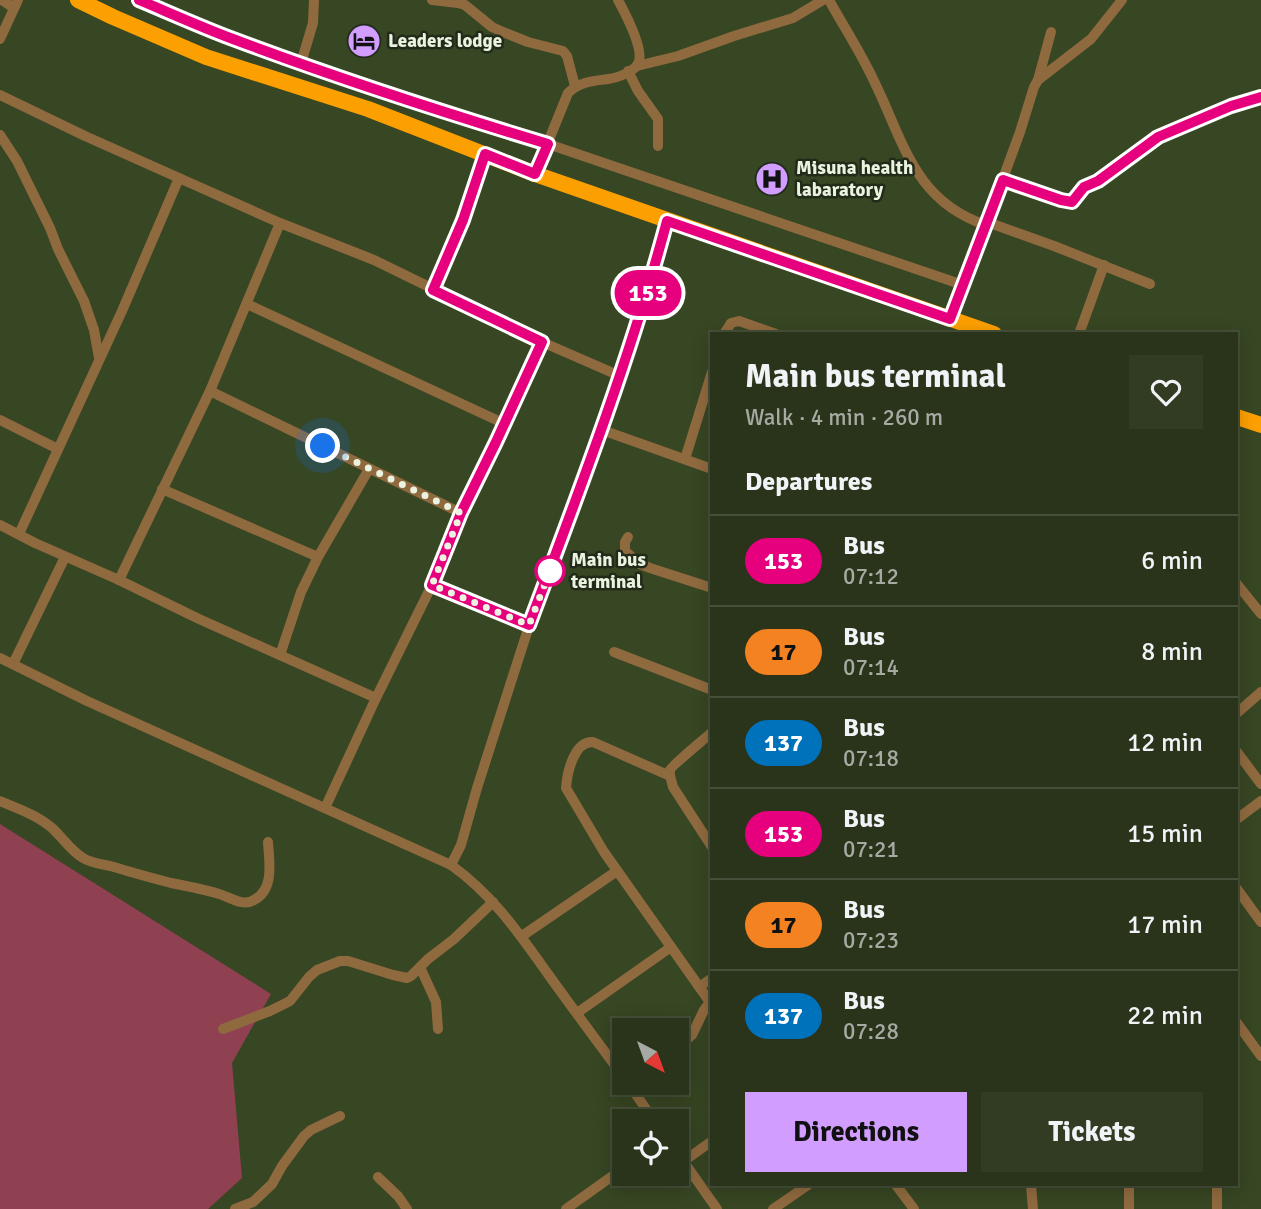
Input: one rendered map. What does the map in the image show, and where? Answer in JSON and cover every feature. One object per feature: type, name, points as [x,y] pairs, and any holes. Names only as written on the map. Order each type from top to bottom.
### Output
[{"type":"highway","points":[[78,0],[206,57],[368,109],[535,174],[988,332]]},
{"type":"highway","points":[[1238,417],[1261,425]]},
{"type":"street","points":[[0,39],[16,4],[2,0]]},
{"type":"street","points":[[139,0],[232,39],[434,110],[548,144],[963,285]]},
{"type":"street","points":[[301,63],[313,23],[314,0]]},
{"type":"street","points":[[432,0],[467,3],[492,27],[528,42],[563,51],[567,56],[575,86]]},
{"type":"street","points":[[618,0],[639,51],[640,59],[633,68]]},
{"type":"street","points":[[535,174],[568,93],[575,86],[616,78],[633,68],[793,18],[823,0]]},
{"type":"street","points":[[829,0],[869,69],[905,153],[938,199],[960,215],[1104,265],[1150,284]]},
{"type":"street","points":[[1038,80],[1091,39],[1122,0]]},
{"type":"street","points":[[950,319],[1003,180],[1038,80],[1051,32]]},
{"type":"street","points":[[633,68],[638,91],[658,119],[658,146]]},
{"type":"street","points":[[0,109],[4,97],[280,223],[374,260],[542,342],[620,376]]},
{"type":"street","points":[[1003,180],[1072,202],[1084,187],[1098,181],[1158,137],[1231,106],[1261,97]]},
{"type":"street","points":[[0,135],[17,161],[84,301],[94,330],[99,358]]},
{"type":"street","points":[[433,290],[463,220],[485,154]]},
{"type":"street","points":[[19,534],[122,312],[179,178]]},
{"type":"street","points":[[451,865],[461,845],[529,625],[602,430],[647,295],[667,221]]},
{"type":"street","points":[[119,580],[209,391],[280,223]]},
{"type":"street","points":[[1080,332],[1104,265]]},
{"type":"street","points":[[247,304],[505,424]]},
{"type":"street","points":[[725,332],[731,323],[739,321],[770,332]]},
{"type":"street","points":[[325,808],[432,585],[461,513],[542,342]]},
{"type":"street","points":[[685,459],[710,378]]},
{"type":"street","points":[[209,391],[461,513]]},
{"type":"street","points":[[0,420],[58,449]]},
{"type":"street","points":[[602,430],[710,468]]},
{"type":"street","points":[[280,655],[301,592],[369,469]]},
{"type":"street","points":[[162,489],[318,557]]},
{"type":"street","points":[[0,525],[199,619],[376,698]]},
{"type":"street","points":[[628,537],[625,551],[640,564],[710,587]]},
{"type":"street","points":[[13,664],[65,556]]},
{"type":"street","points":[[1238,584],[1261,614]]},
{"type":"street","points":[[432,585],[529,625]]},
{"type":"street","points":[[614,652],[710,689]]},
{"type":"street","points":[[0,658],[87,701],[451,865],[494,902],[612,1059]]},
{"type":"street","points":[[1238,712],[1261,692]]},
{"type":"street","points":[[710,734],[670,769],[673,787],[710,845]]},
{"type":"street","points":[[670,776],[593,742],[587,742],[577,751],[570,766],[566,788],[604,852],[710,1003]]},
{"type":"street","points":[[1238,753],[1261,784]]},
{"type":"street","points":[[1238,818],[1261,801]]},
{"type":"street","points":[[0,802],[41,819],[85,859],[210,891],[240,902],[255,900],[264,892],[269,880],[268,842]]},
{"type":"street","points":[[522,936],[617,871]]},
{"type":"street","points":[[1238,890],[1261,922]]},
{"type":"street","points":[[1251,906],[1261,898]]},
{"type":"street","points":[[223,1029],[290,1001],[309,976],[340,961],[407,978],[415,974],[436,952],[494,902]]},
{"type":"street","points":[[577,1013],[671,947]]},
{"type":"street","points":[[420,967],[436,1002],[438,1028]]},
{"type":"street","points":[[699,987],[710,979]]},
{"type":"street","points":[[690,1037],[704,1010],[710,1005]]},
{"type":"street","points":[[1238,1024],[1261,1056]]},
{"type":"street","points":[[235,1209],[253,1202],[272,1184],[304,1136],[340,1116]]},
{"type":"street","points":[[689,1153],[710,1142]]},
{"type":"street","points":[[689,1169],[717,1209]]},
{"type":"street","points":[[566,1209],[612,1176]]},
{"type":"street","points":[[378,1177],[407,1209]]},
{"type":"street","points":[[774,1209],[807,1186]]},
{"type":"street","points":[[897,1186],[914,1209]]},
{"type":"street","points":[[1031,1186],[1033,1209]]},
{"type":"street","points":[[1129,1186],[1129,1209]]},
{"type":"street","points":[[1217,1186],[1217,1209]]},
{"type":"shaded area","points":[[0,824],[271,994],[232,1063],[242,1178],[208,1209],[0,1209]]},
{"type":"bus line","name":"153","points":[[139,0],[232,39],[434,110],[548,144],[535,174],[485,154],[463,220],[433,290],[542,342],[461,513],[432,585],[529,625],[602,430],[647,295],[667,221],[950,319],[1003,180],[1072,202],[1084,187],[1098,181],[1158,137],[1231,106],[1261,97]]},
{"type":"place","name":"Leaders lodge","points":[[364,41]]},
{"type":"place","name":"Misuna health labaratory","points":[[772,179]]},
{"type":"place","name":"Main bus terminal","points":[[550,571]]},
{"type":"route","points":[[323,446],[461,513],[432,585],[529,625],[550,571]]}]
